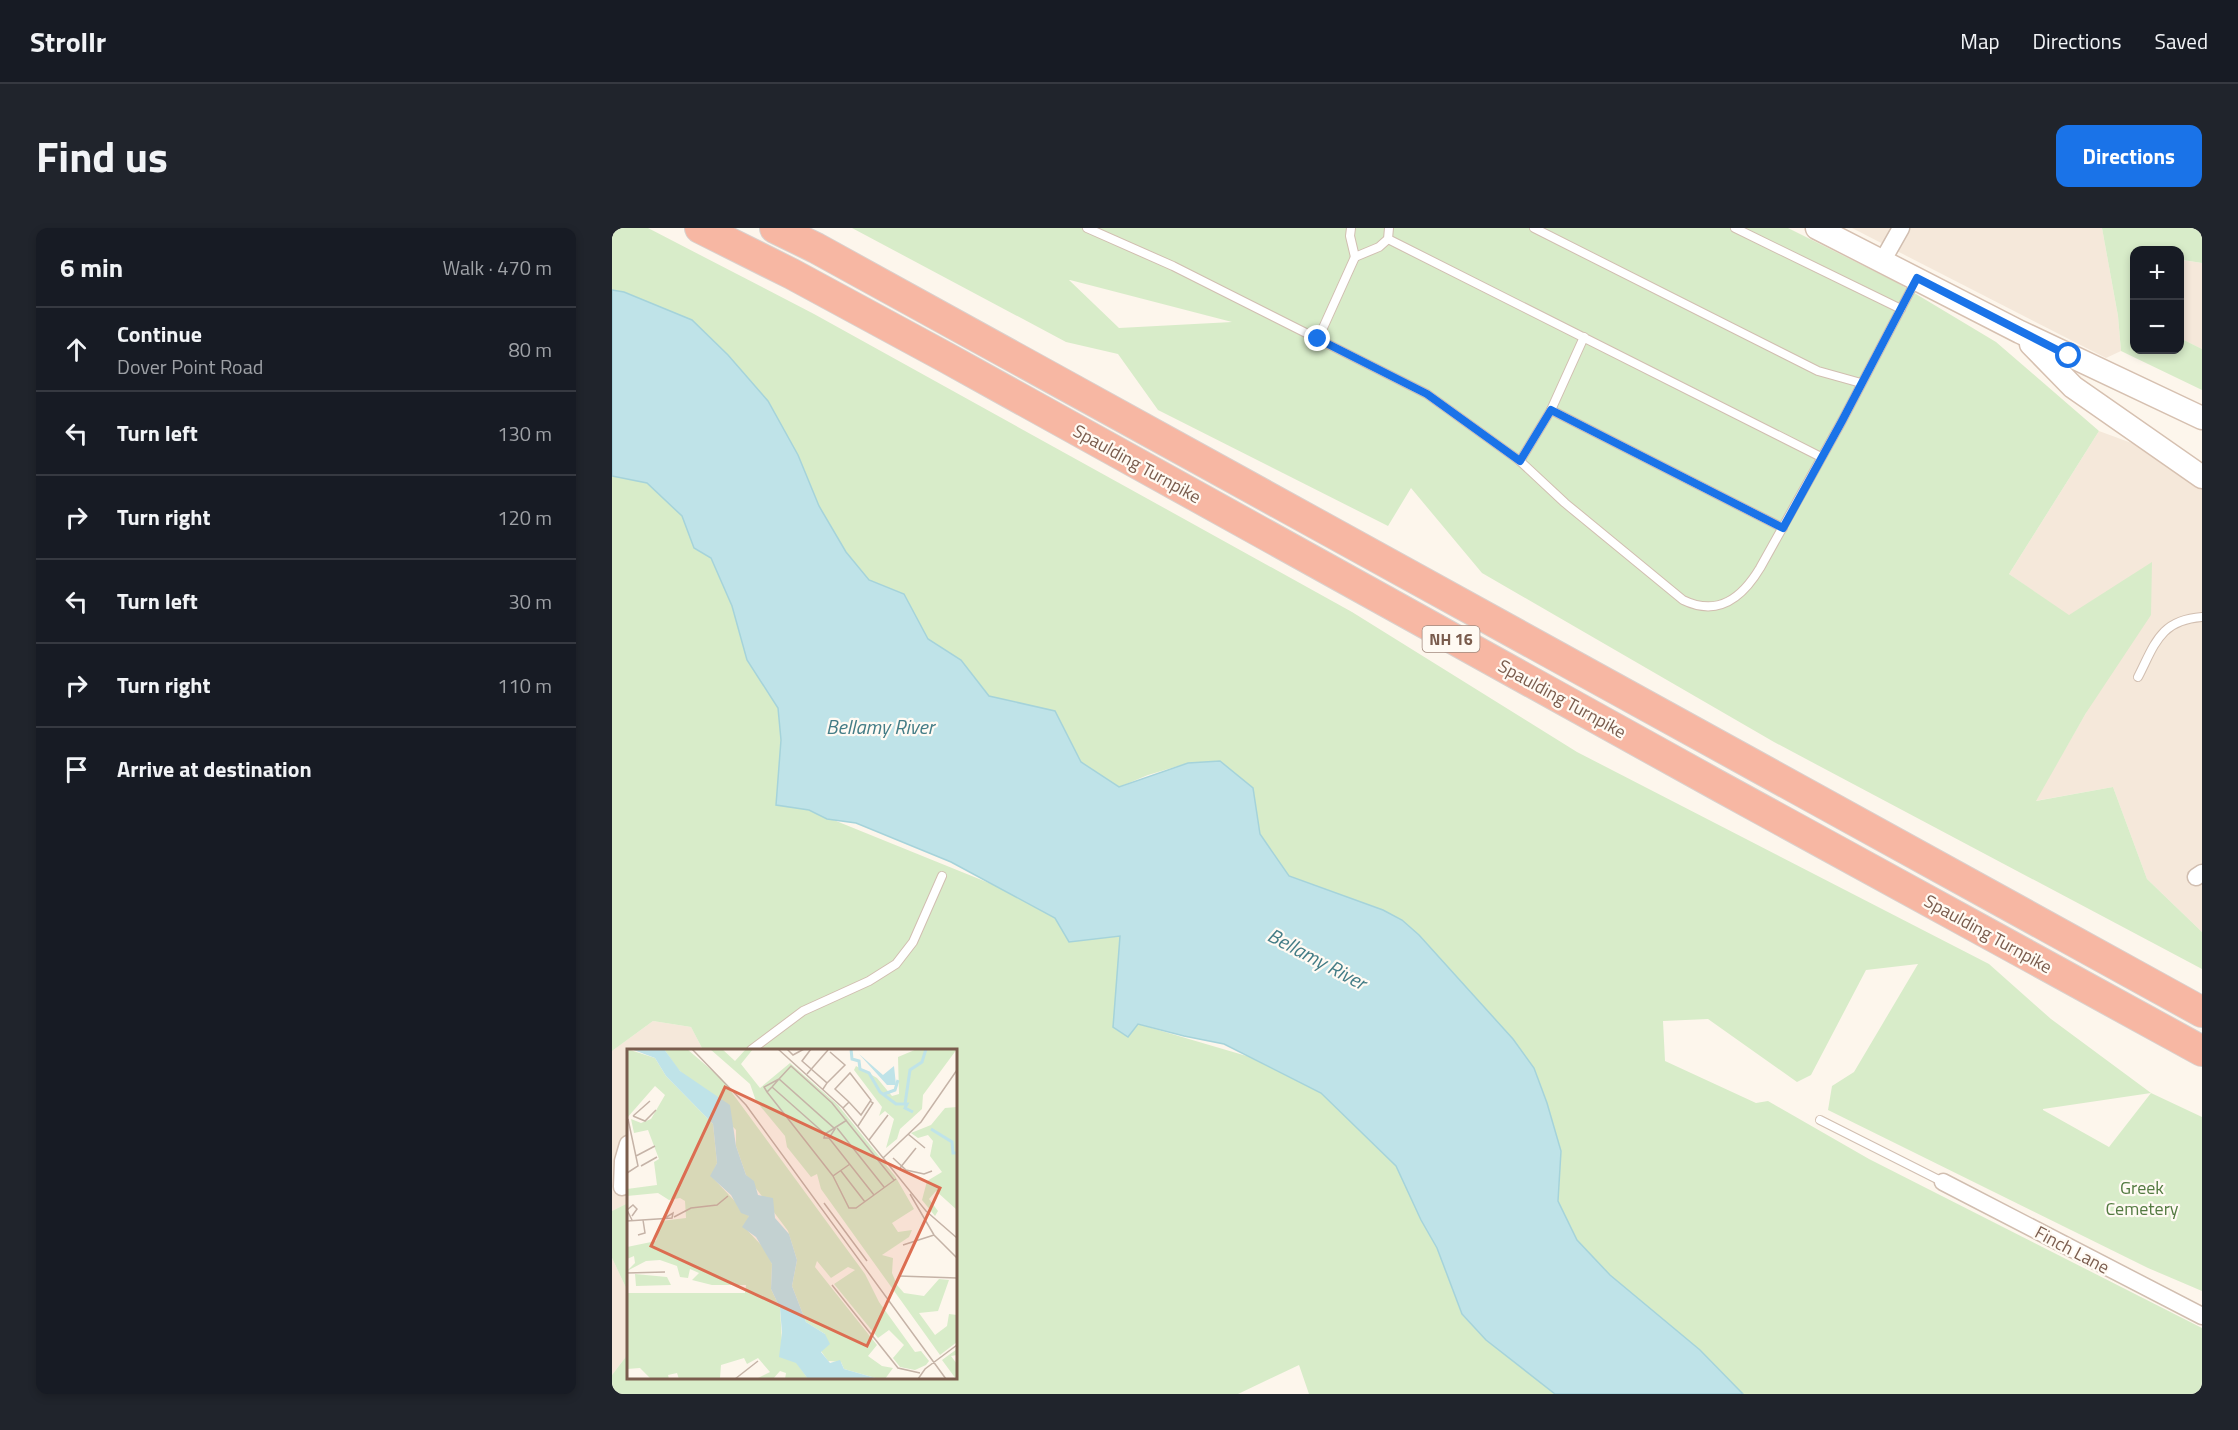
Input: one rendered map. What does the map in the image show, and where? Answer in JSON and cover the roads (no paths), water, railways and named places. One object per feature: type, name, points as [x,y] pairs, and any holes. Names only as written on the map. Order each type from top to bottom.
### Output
[{"type":"highway","name":"Spaulding Turnpike","points":[[700,228],[792,274],[947,358],[1685,768],[2202,1051]]},
{"type":"highway","name":"Spaulding Turnpike","points":[[775,228],[816,248],[2202,1012]]},
{"type":"main road","points":[[1817,228],[2020,332],[2202,418]]},
{"type":"main road","points":[[2020,332],[2073,387],[2202,477]]},
{"type":"street","points":[[1883,260],[1900,228]]},
{"type":"street","points":[[621,1187],[623,1161],[627,1147]]},
{"type":"street","name":"Finch Lane","points":[[1943,1182],[2202,1316]]},
{"type":"lane","points":[[1087,228],[1173,266],[1427,394],[1520,461],[1557,496],[1683,600],[1694,606],[1707,607],[1723,604],[1737,597],[1749,586],[1783,528],[1917,278]]},
{"type":"lane","points":[[1318,339],[1355,257],[1350,236],[1351,228]]},
{"type":"lane","points":[[1355,257],[1379,247],[1388,239],[1389,228]]},
{"type":"lane","points":[[1534,228],[1818,371],[1862,383]]},
{"type":"lane","points":[[1735,228],[1901,309]]},
{"type":"lane","points":[[1388,239],[1821,457]]},
{"type":"lane","points":[[1520,461],[1551,410],[1584,337]]},
{"type":"lane","points":[[1551,410],[1783,528]]},
{"type":"lane","points":[[2138,677],[2154,645],[2171,625],[2180,620],[2202,617]]},
{"type":"lane","points":[[752,1049],[803,1011],[869,981],[896,964],[913,942],[942,876]]},
{"type":"lane","points":[[1820,1120],[1943,1182]]},
{"type":"water","name":"Bellamy River","points":[[612,290],[624,292],[692,320],[728,355],[768,401],[798,455],[819,506],[846,552],[869,580],[904,594],[928,639],[961,660],[989,696],[1055,711],[1081,762],[1119,787],[1188,763],[1220,761],[1253,788],[1260,834],[1289,876],[1383,910],[1402,920],[1419,935],[1513,1039],[1534,1068],[1561,1151],[1558,1201],[1577,1240],[1610,1275],[1700,1350],[1743,1394],[1555,1394],[1486,1340],[1462,1314],[1437,1248],[1396,1166],[1321,1093],[1224,1044],[1138,1024],[1128,1037],[1113,1027],[1120,936],[1069,942],[1055,918],[951,862],[856,823],[827,819],[809,810],[776,805],[781,740],[778,708],[747,660],[732,606],[711,558],[694,548],[682,516],[647,483],[612,476]]},
{"type":"park label","name":"Greek Cemetery","points":[[2142,1198]]}]
